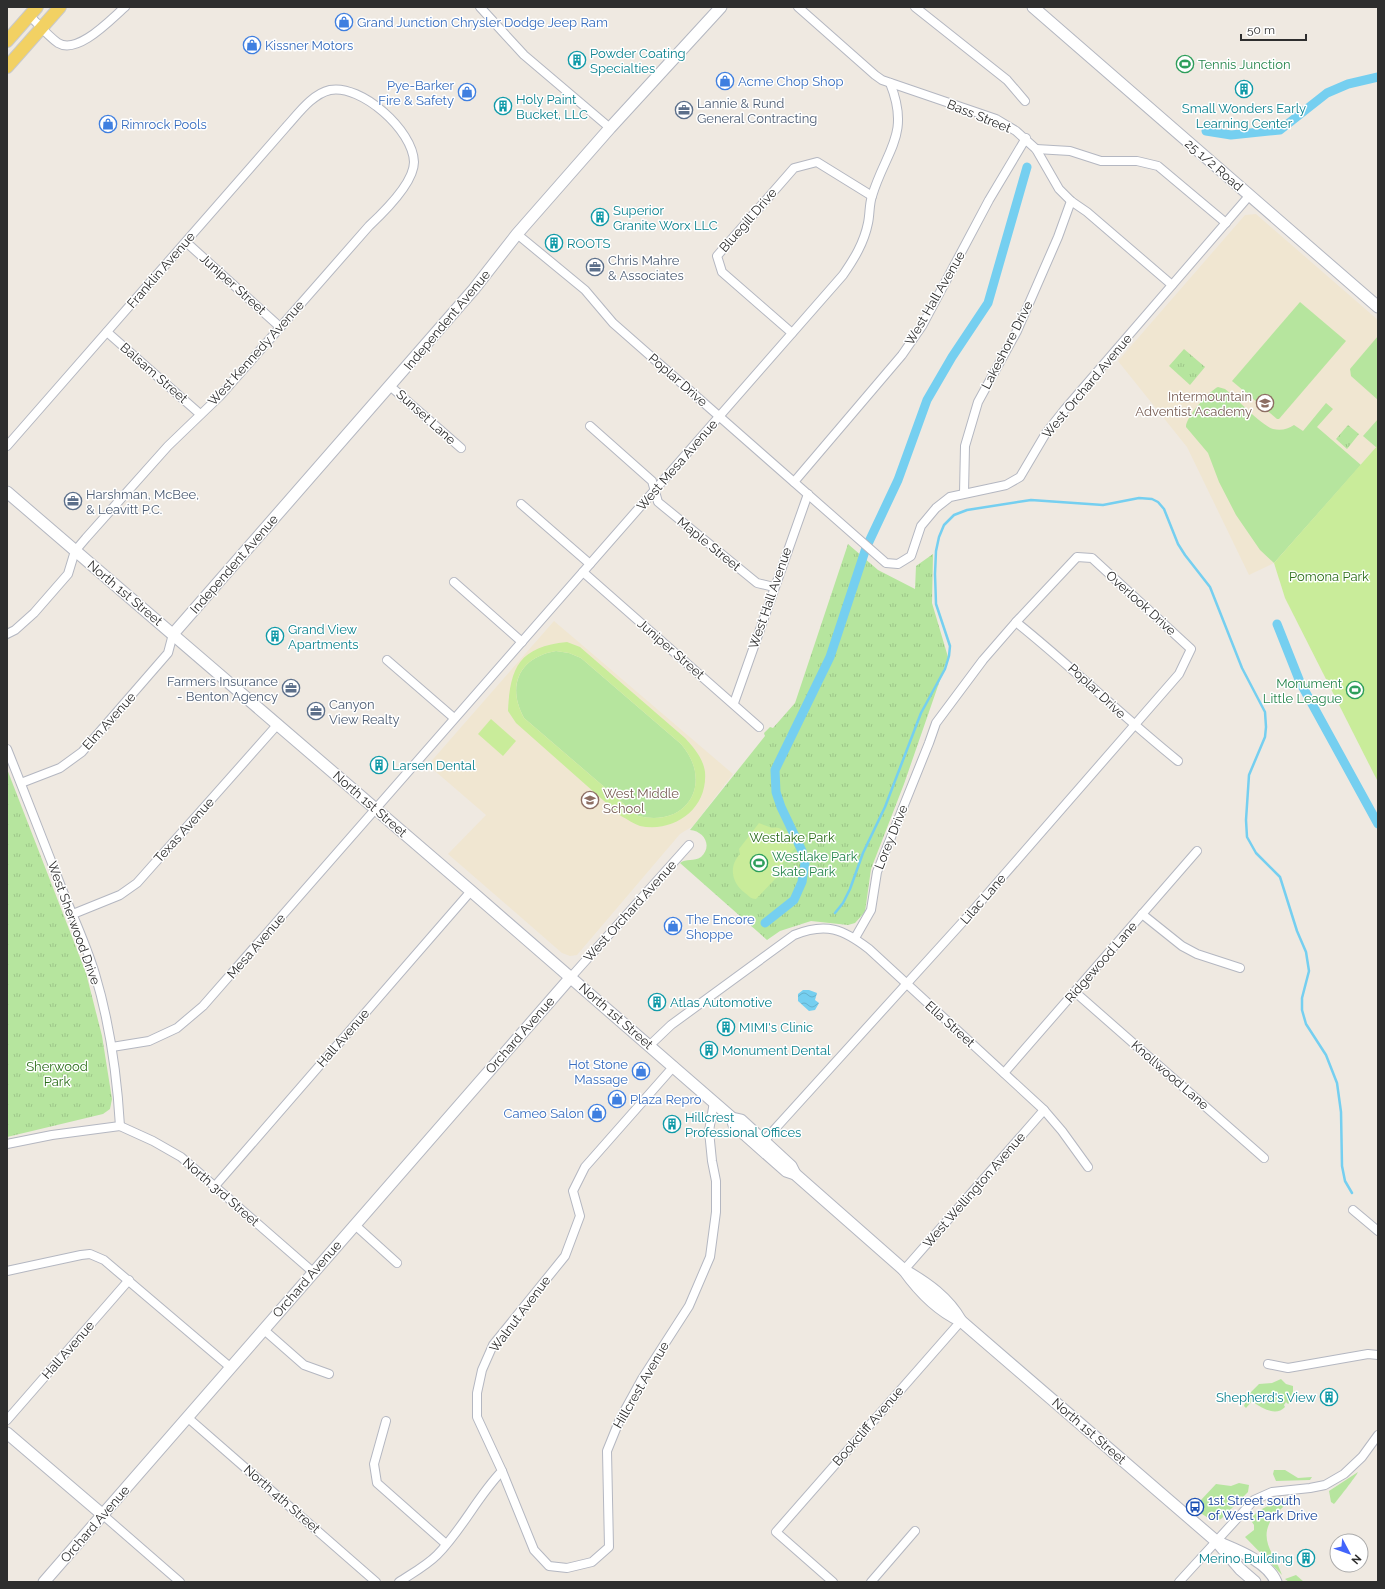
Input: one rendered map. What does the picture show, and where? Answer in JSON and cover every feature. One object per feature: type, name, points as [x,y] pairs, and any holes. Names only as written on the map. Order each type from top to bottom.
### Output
[{"type":"main road","points":[[7,67],[60,7]]},
{"type":"main road","points":[[7,41],[33,11]]},
{"type":"street","points":[[33,11],[42,28],[59,43],[73,45],[84,41],[125,7]]},
{"type":"street","points":[[480,7],[524,55],[610,128]]},
{"type":"street","name":"Independent Avenue","points":[[173,634],[474,289],[517,234],[610,128],[722,7]]},
{"type":"street","name":"Bass Street","points":[[798,7],[875,75],[890,83],[996,119],[1026,138],[1036,149],[1059,189],[1071,201],[1087,212],[1172,285]]},
{"type":"street","points":[[915,7],[1006,80],[1025,101]]},
{"type":"street","name":"25 1/2 Road","points":[[1033,7],[1378,307]]},
{"type":"street","name":"West Mesa Avenue","points":[[375,808],[720,416],[854,259],[863,242],[868,224],[872,196],[895,142],[900,121],[897,99],[890,83]]},
{"type":"street","name":"West Kennedy Avenue","points":[[75,551],[168,446],[220,396],[369,226],[396,199],[409,178],[414,162],[409,145],[395,123],[373,103],[347,90],[330,90],[316,96]]},
{"type":"street","name":"Franklin Avenue","points":[[7,446],[286,127],[316,96]]},
{"type":"street","name":"West Hall Avenue","points":[[794,482],[902,355],[922,326],[989,200],[1026,138]]},
{"type":"street","points":[[1036,149],[1070,151],[1101,161],[1137,162],[1158,166],[1226,223]]},
{"type":"street","name":"Bluegill Drive","points":[[792,333],[722,272],[717,256],[794,168],[817,162],[872,196]]},
{"type":"street","name":"West Orchard Avenue","points":[[877,555],[886,562],[898,564],[910,556],[921,526],[936,508],[950,497],[1006,485],[1020,477],[1046,433],[1060,415],[1249,196]]},
{"type":"street","name":"Lakeshore Drive","points":[[964,494],[964,446],[978,402],[1017,331],[1058,237],[1071,201]]},
{"type":"street","name":"Poplar Drive","points":[[517,234],[585,290],[613,323],[877,555]]},
{"type":"street","name":"Juniper Street","points":[[186,242],[280,327]]},
{"type":"street","name":"Balsam Street","points":[[107,332],[200,414]]},
{"type":"street","name":"Sunset Lane","points":[[390,386],[461,448]]},
{"type":"street","name":"Maple Street","points":[[590,426],[652,481],[658,502],[757,583],[774,587]]},
{"type":"street","name":"North 1st Street","points":[[7,492],[650,1045],[732,1118],[740,1120],[791,1166],[795,1174],[904,1270],[916,1287],[947,1315],[961,1321],[1216,1541],[1240,1569],[1254,1582]]},
{"type":"street","name":"West Hall Avenue","points":[[734,704],[808,494]]},
{"type":"street","points":[[521,504],[590,564]]},
{"type":"street","points":[[7,634],[15,630],[34,614],[68,574],[75,551]]},
{"type":"street","name":"Lorey Drive","points":[[855,938],[870,910],[877,872],[929,744],[936,723],[983,660],[1076,557],[1092,558]]},
{"type":"street","name":"Overlook Drive","points":[[1092,558],[1191,649]]},
{"type":"street","name":"Juniper Street","points":[[583,572],[759,727]]},
{"type":"street","points":[[454,582],[522,642]]},
{"type":"street","name":"Poplar Drive","points":[[1016,622],[1064,660],[1135,726],[1178,761]]},
{"type":"street","name":"Elm Avenue","points":[[21,784],[60,768],[82,752],[168,653],[173,634]]},
{"type":"street","name":"Lilac Lane","points":[[764,1141],[907,985],[1135,726],[1179,674],[1191,649]]},
{"type":"street","points":[[387,660],[454,718]]},
{"type":"street","name":"Texas Avenue","points":[[73,914],[120,895],[137,883],[278,724]]},
{"type":"street","name":"West Sherwood Drive","points":[[7,749],[73,914],[95,975],[112,1047],[118,1086],[120,1126]]},
{"type":"street","name":"Mesa Avenue","points":[[112,1047],[149,1041],[177,1028],[203,1006],[375,808]]},
{"type":"street","name":"West Orchard Avenue","points":[[571,977],[689,845]]},
{"type":"street","name":"Ridgewood Lane","points":[[1004,1073],[1197,851]]},
{"type":"street","name":"Hall Avenue","points":[[215,1186],[471,891]]},
{"type":"street","points":[[1142,914],[1182,946],[1197,954],[1240,968]]},
{"type":"street","points":[[650,1045],[671,1025],[794,935],[815,928],[829,928],[844,932],[855,938]]},
{"type":"street","name":"Ella Street","points":[[855,938],[1044,1110],[1062,1131],[1088,1167]]},
{"type":"street","name":"Orchard Avenue","points":[[44,1582],[571,977]]},
{"type":"street","name":"Knollwood Lane","points":[[1075,992],[1264,1158]]},
{"type":"street","name":"Walnut Avenue","points":[[502,1471],[477,1417],[477,1393],[482,1370],[493,1346],[565,1256],[580,1216],[573,1191],[585,1166],[674,1066]]},
{"type":"street","name":"Hillcrest Avenue","points":[[502,1471],[534,1550],[549,1566],[567,1568],[592,1562],[609,1547],[607,1451],[620,1418],[642,1379],[689,1306],[710,1257],[716,1212],[716,1181],[712,1161],[709,1130],[714,1102]]},
{"type":"street","name":"West Wellington Avenue","points":[[904,1270],[1044,1110]]},
{"type":"street","name":"North 1st Street","points":[[732,1118],[734,1125],[744,1134],[786,1171],[795,1174]]},
{"type":"street","points":[[7,1144],[52,1134],[120,1126]]},
{"type":"street","name":"North 3rd Street","points":[[120,1126],[153,1141],[181,1158],[313,1272]]},
{"type":"street","points":[[1353,1210],[1378,1231]]},
{"type":"street","points":[[355,1225],[397,1263]]},
{"type":"street","points":[[7,1271],[90,1254],[104,1260],[230,1367]]},
{"type":"street","name":"Hall Avenue","points":[[7,1420],[129,1280]]},
{"type":"street","name":"Bookcliff Avenue","points":[[833,1582],[776,1532],[961,1321]]},
{"type":"street","points":[[263,1330],[304,1365],[329,1374]]},
{"type":"street","points":[[1268,1364],[1288,1368],[1368,1354],[1378,1355]]},
{"type":"street","name":"North 4th Street","points":[[187,1417],[376,1582]]},
{"type":"street","points":[[386,1421],[374,1464],[377,1483],[446,1544]]},
{"type":"street","points":[[7,1433],[180,1582]]},
{"type":"street","points":[[1180,1582],[1254,1500],[1272,1492],[1310,1488],[1325,1484],[1344,1474],[1362,1457],[1378,1435]]},
{"type":"street","points":[[399,1582],[436,1556],[467,1519],[488,1486],[502,1471]]},
{"type":"street","points":[[871,1582],[915,1531]]},
{"type":"street","name":"North 1st Street","points":[[1216,1541],[1250,1557],[1268,1571],[1276,1582]]},
{"type":"shaded area","name":"Intermountain Adventist Academy","points":[[1256,214],[1378,320],[1378,445],[1274,563],[1249,575],[1187,447],[1118,361],[1245,215]]},
{"type":"shaded area","name":"West Middle School","points":[[554,621],[733,774],[693,826],[680,834],[577,955],[570,956],[562,953],[448,854],[486,815],[428,765]]},
{"type":"green space","points":[[1300,302],[1346,341],[1279,419],[1277,419],[1232,381]]},
{"type":"green space","points":[[1378,336],[1378,400],[1351,376],[1350,369]]},
{"type":"green space","points":[[1184,349],[1205,367],[1190,385],[1169,366]]},
{"type":"green space","points":[[1218,387],[1225,389],[1268,427],[1276,430],[1289,428],[1294,425],[1303,431],[1326,403],[1333,409],[1317,427],[1361,465],[1274,563],[1260,550],[1236,515],[1219,482],[1208,453],[1186,427],[1189,417],[1209,393]]},
{"type":"green space","points":[[1378,419],[1378,446],[1377,448],[1363,436]]},
{"type":"green space","points":[[1348,425],[1359,434],[1347,449],[1336,439]]},
{"type":"green space","name":"Monument Little League","points":[[1378,445],[1378,782],[1285,598],[1274,563]]},
{"type":"green space","name":"Westlake Park","points":[[848,544],[878,570],[915,589],[916,566],[933,554],[932,603],[948,657],[904,784],[871,869],[865,912],[855,923],[848,925],[811,921],[780,931],[767,940],[680,863],[701,857],[705,853],[706,844],[703,836],[690,830],[765,736],[764,733],[770,727],[773,728],[795,703]]},
{"type":"green space","points":[[567,642],[580,647],[685,738],[695,749],[704,767],[704,785],[701,797],[695,807],[686,816],[665,826],[640,826],[633,823],[621,816],[516,723],[508,711],[511,682],[515,671],[528,654],[551,645]],"holes":[[[556,651],[569,653],[581,658],[681,744],[691,758],[695,773],[695,787],[691,799],[682,809],[670,815],[656,818],[638,816],[524,718],[516,694],[520,674],[525,666],[533,659],[544,654]]]},
{"type":"green space","points":[[556,651],[569,653],[581,658],[681,744],[691,758],[695,773],[695,787],[691,799],[682,809],[670,815],[656,818],[638,816],[524,718],[516,694],[520,674],[525,666],[533,659]]},
{"type":"green space","points":[[491,719],[516,741],[503,756],[478,734]]},
{"type":"green space","name":"Sherwood Park","points":[[7,769],[86,973],[102,1036],[112,1099],[110,1109],[103,1114],[7,1137]]},
{"type":"green space","name":"Westlake Park Skate Park","points":[[759,823],[784,831],[794,841],[795,848],[775,873],[778,876],[756,899],[749,896],[737,885],[733,875],[733,869],[736,859],[740,854],[739,849]]},
{"type":"green space","points":[[1281,1379],[1286,1384],[1293,1386],[1293,1399],[1288,1404],[1286,1402],[1284,1405],[1285,1407],[1281,1410],[1268,1410],[1252,1401],[1246,1408],[1244,1406],[1248,1395],[1259,1384],[1272,1383]]},
{"type":"green space","points":[[1274,1470],[1285,1470],[1298,1478],[1312,1477],[1310,1480],[1276,1481],[1273,1474]]},
{"type":"green space","points":[[1358,1472],[1334,1504],[1331,1502],[1329,1491]]},
{"type":"green space","points":[[1239,1483],[1249,1485],[1248,1492],[1221,1519],[1213,1521],[1199,1512],[1204,1507],[1201,1500],[1216,1484],[1231,1486]]},
{"type":"green space","points":[[1288,1501],[1285,1506],[1273,1517],[1267,1533],[1269,1547],[1282,1575],[1245,1537],[1254,1530],[1254,1525],[1250,1519],[1254,1515],[1267,1507]]},
{"type":"green space","points":[[1296,1575],[1304,1582],[1289,1582],[1285,1579]]},
{"type":"water","points":[[803,990],[809,990],[817,993],[815,1000],[819,1003],[815,1010],[809,1011],[798,1001],[798,994]]},
{"type":"waterway","points":[[1206,131],[1231,135],[1280,130],[1327,93],[1348,84],[1378,77]]},
{"type":"waterway","points":[[765,923],[794,900],[802,882],[805,863],[802,851],[781,807],[776,792],[775,770],[830,657],[866,548],[898,480],[927,400],[952,357],[988,303],[1027,167]]},
{"type":"waterway","points":[[835,913],[843,903],[850,889],[863,853],[885,807],[921,713],[945,669],[949,656],[950,646],[936,604],[936,551],[939,537],[944,525],[954,515],[967,510],[1031,500],[1103,505],[1139,498],[1152,499],[1158,502],[1164,509],[1178,544],[1210,587],[1242,668],[1265,712],[1265,737],[1249,775],[1246,820],[1247,837],[1256,853],[1280,877],[1297,931],[1306,952],[1309,971],[1302,998],[1302,1010],[1306,1024],[1326,1055],[1337,1083],[1341,1112],[1342,1166],[1345,1181],[1352,1193]]},
{"type":"waterway","points":[[1277,624],[1300,682],[1378,824]]},
{"type":"place","name":"Grand Junction Chrysler Dodge Jeep Ram","points":[[344,22]]},
{"type":"place","name":"Kissner Motors","points":[[252,45]]},
{"type":"place","name":"Powder Coating Specialties","points":[[577,60]]},
{"type":"place","name":"Tennis Junction","points":[[1185,64]]},
{"type":"place","name":"Acme Chop Shop","points":[[725,81]]},
{"type":"place","name":"Small Wonders Early Learning Center","points":[[1244,89]]},
{"type":"place","name":"Pye-Barker Fire & Safety","points":[[467,92]]},
{"type":"place","name":"Holy Paint Bucket, LLC","points":[[503,106]]},
{"type":"place","name":"Lannie & Rund General Contracting","points":[[684,110]]},
{"type":"place","name":"Rimrock Pools","points":[[108,124]]},
{"type":"place","name":"Superior Granite Worx LLC","points":[[600,217]]},
{"type":"place","name":"ROOTS","points":[[554,243]]},
{"type":"place","name":"Chris Mahre & Associates","points":[[595,267]]},
{"type":"place","name":"Intermountain Adventist Academy","points":[[1265,403]]},
{"type":"place","name":"Harshman, McBee, & Leavitt P.C.","points":[[73,501]]},
{"type":"place","name":"Grand View Apartments","points":[[275,636]]},
{"type":"place","name":"Farmers Insurance - Benton Agency","points":[[291,688]]},
{"type":"place","name":"Monument Little League","points":[[1355,690]]},
{"type":"place","name":"Canyon View Realty","points":[[316,711]]},
{"type":"place","name":"Larsen Dental","points":[[379,765]]},
{"type":"place","name":"West Middle School","points":[[590,800]]},
{"type":"place","name":"Westlake Park Skate Park","points":[[759,863]]},
{"type":"place","name":"The Encore Shoppe","points":[[673,926]]},
{"type":"place","name":"Atlas Automotive","points":[[657,1002]]},
{"type":"place","name":"MIMI's Clinic","points":[[726,1027]]},
{"type":"place","name":"Monument Dental","points":[[709,1050]]},
{"type":"place","name":"Hot Stone Massage","points":[[641,1071]]},
{"type":"place","name":"Plaza Repro","points":[[617,1099]]},
{"type":"place","name":"Cameo Salon","points":[[597,1113]]},
{"type":"place","name":"Hillcrest Professional Offices","points":[[672,1124]]},
{"type":"place","name":"Shepherd's View","points":[[1329,1397]]},
{"type":"place","name":"1st Street south of West Park Drive","points":[[1195,1507]]},
{"type":"place","name":"Merino Building","points":[[1306,1558]]},
{"type":"park label","name":"Pomona Park","points":[[1329,576]]}]
